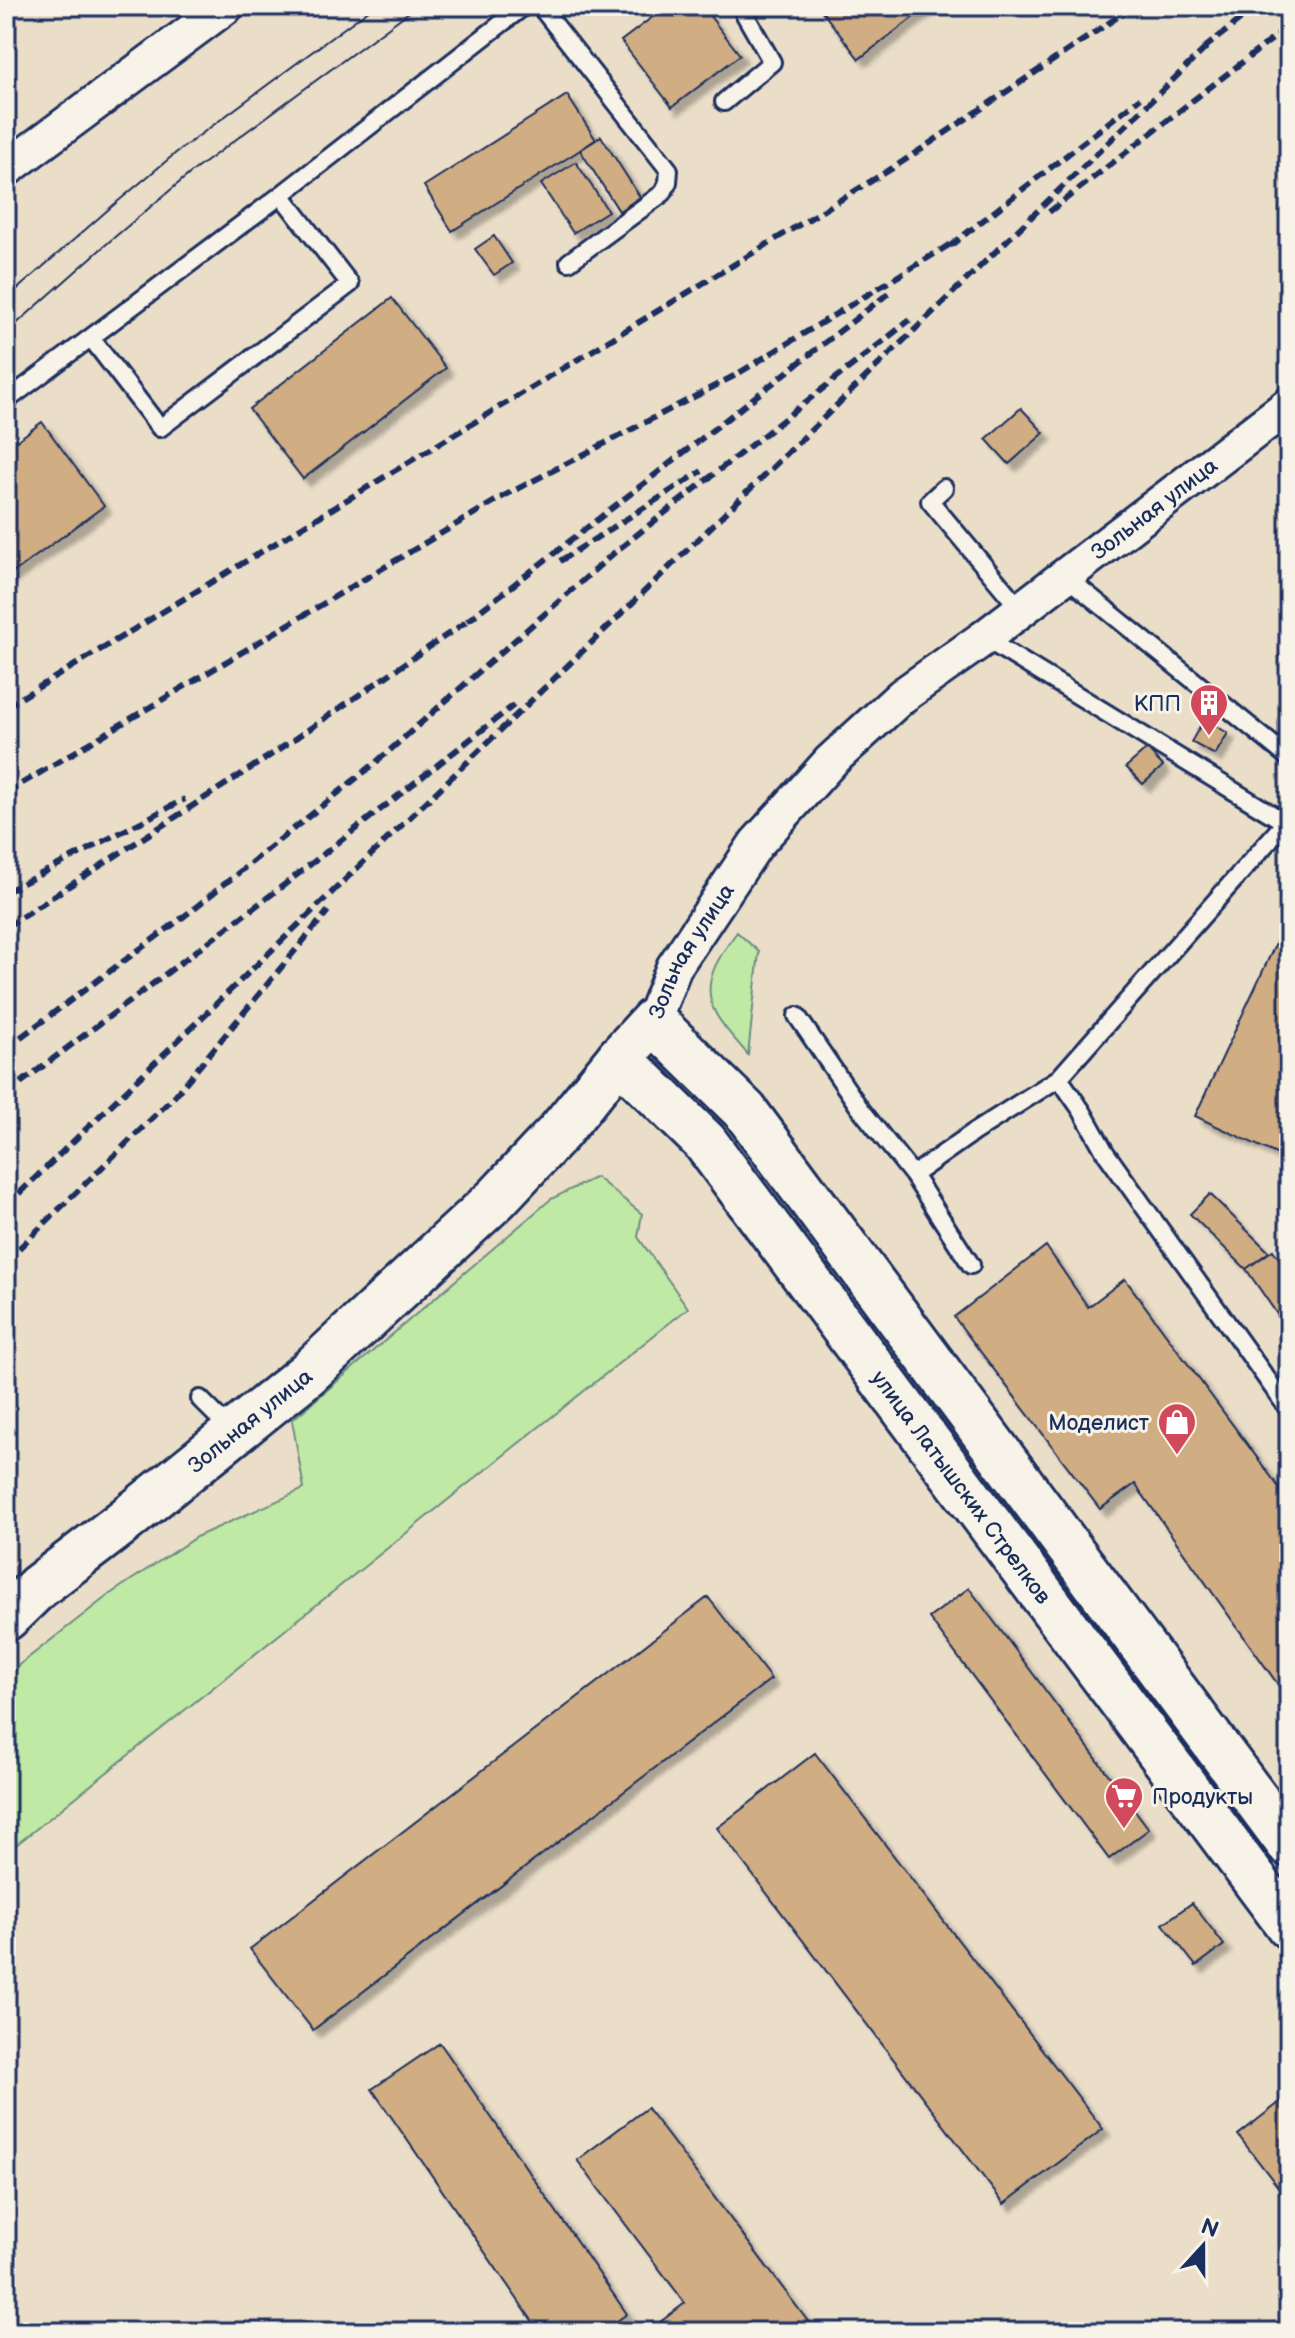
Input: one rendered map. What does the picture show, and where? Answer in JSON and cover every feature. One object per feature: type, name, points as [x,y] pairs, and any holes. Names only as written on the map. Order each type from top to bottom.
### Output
[{"type":"street","points":[[6,169],[226,6]]},
{"type":"street","name":"Зольная улица","points":[[6,1618],[38,1587],[307,1374],[497,1198],[559,1132],[653,1021],[674,967],[756,844],[831,761],[902,696],[984,638],[1289,405]]},
{"type":"street","points":[[653,1021],[745,1111],[1289,1844]]},
{"type":"street","name":"улица Латышских Стрелков","points":[[619,1058],[705,1142],[1289,1926]]},
{"type":"lane","points":[[6,401],[281,195],[524,6]]},
{"type":"lane","points":[[540,6],[669,170],[663,193],[569,262]]},
{"type":"lane","points":[[724,102],[772,62],[740,6]]},
{"type":"lane","points":[[91,338],[160,428],[350,284],[281,195]]},
{"type":"lane","points":[[944,488],[930,501],[1021,610]]},
{"type":"lane","points":[[1065,576],[1289,758]]},
{"type":"lane","points":[[913,1175],[1059,1078],[1288,820],[984,638]]},
{"type":"lane","points":[[797,1016],[859,1107],[913,1175],[971,1265]]},
{"type":"lane","points":[[1059,1078],[1105,1152],[1289,1410]]},
{"type":"lane","points":[[200,1399],[235,1433]]},
{"type":"green space","points":[[737,932],[759,952],[748,1055],[719,1020],[711,1003],[710,992],[713,971]]},
{"type":"green space","points":[[596,1177],[642,1214],[638,1237],[688,1308],[6,1853],[6,1686],[19,1665],[110,1594],[196,1537],[304,1489],[292,1420],[551,1199]]},
{"type":"building","points":[[667,6],[702,6],[740,55],[672,107],[621,41]]},
{"type":"building","points":[[818,6],[928,6],[859,59]]},
{"type":"building","points":[[567,95],[596,140],[452,231],[424,186]]},
{"type":"building","points":[[601,136],[640,197],[619,211],[580,150]]},
{"type":"building","points":[[576,162],[608,211],[573,233],[541,184]]},
{"type":"building","points":[[494,236],[512,263],[494,275],[475,249]]},
{"type":"building","points":[[392,298],[446,368],[303,479],[249,409]]},
{"type":"building","points":[[1021,408],[1044,433],[1009,464],[986,439]]},
{"type":"building","points":[[42,422],[104,506],[6,578],[6,449]]},
{"type":"building","name":"КПП","points":[[1204,719],[1228,733],[1215,755],[1191,742]]},
{"type":"building","points":[[1147,749],[1163,766],[1143,784],[1126,767]]},
{"type":"building","points":[[1289,915],[1289,1160],[1195,1116]]},
{"type":"building","points":[[1210,1194],[1269,1252],[1246,1269],[1190,1214]]},
{"type":"building","points":[[1046,1246],[1088,1307],[1125,1279],[1289,1501],[1289,1700],[1135,1484],[1100,1509],[954,1317]]},
{"type":"building","points":[[1273,1250],[1289,1272],[1289,1325],[1286,1327],[1246,1269]]},
{"type":"building","points":[[969,1588],[1149,1829],[1109,1859],[929,1618]]},
{"type":"building","points":[[708,1597],[771,1679],[313,2030],[250,1949]]},
{"type":"building","points":[[815,1753],[1103,2129],[1004,2204],[717,1828]]},
{"type":"building","points":[[1192,1903],[1224,1945],[1196,1966],[1163,1924]]},
{"type":"building","points":[[440,2043],[627,2314],[601,2332],[540,2332],[372,2089]]},
{"type":"building","points":[[1289,2095],[1289,2201],[1238,2135]]},
{"type":"building","points":[[647,2108],[816,2332],[647,2332],[685,2303],[577,2160]]},
{"type":"tram line","points":[[6,299],[177,152],[374,6]]},
{"type":"tram line","points":[[6,333],[193,171],[417,6]]},
{"type":"railway","points":[[6,707],[896,166],[1134,6]]},
{"type":"railway","points":[[1203,49],[1258,6]]},
{"type":"railway","points":[[1049,212],[1289,26]]},
{"type":"railway","points":[[6,1206],[1211,43]]},
{"type":"railway","points":[[950,246],[1140,98]]},
{"type":"railway","points":[[6,793],[502,497],[734,376],[959,239]]},
{"type":"railway","points":[[467,621],[890,292]]},
{"type":"railway","points":[[6,1048],[182,918],[373,765],[615,552],[910,320]]},
{"type":"railway","points":[[560,561],[702,471]]},
{"type":"railway","points":[[6,927],[274,753],[476,615]]},
{"type":"railway","points":[[6,1094],[284,885],[514,705]]},
{"type":"railway","points":[[6,892],[185,799]]},
{"type":"railway","points":[[6,1261],[173,1098],[328,911]]},
{"type":"place","name":"КПП","points":[[1209,737]]},
{"type":"place","name":"Моделист","points":[[1177,1456]]},
{"type":"place","name":"Продукты","points":[[1124,1830]]}]
